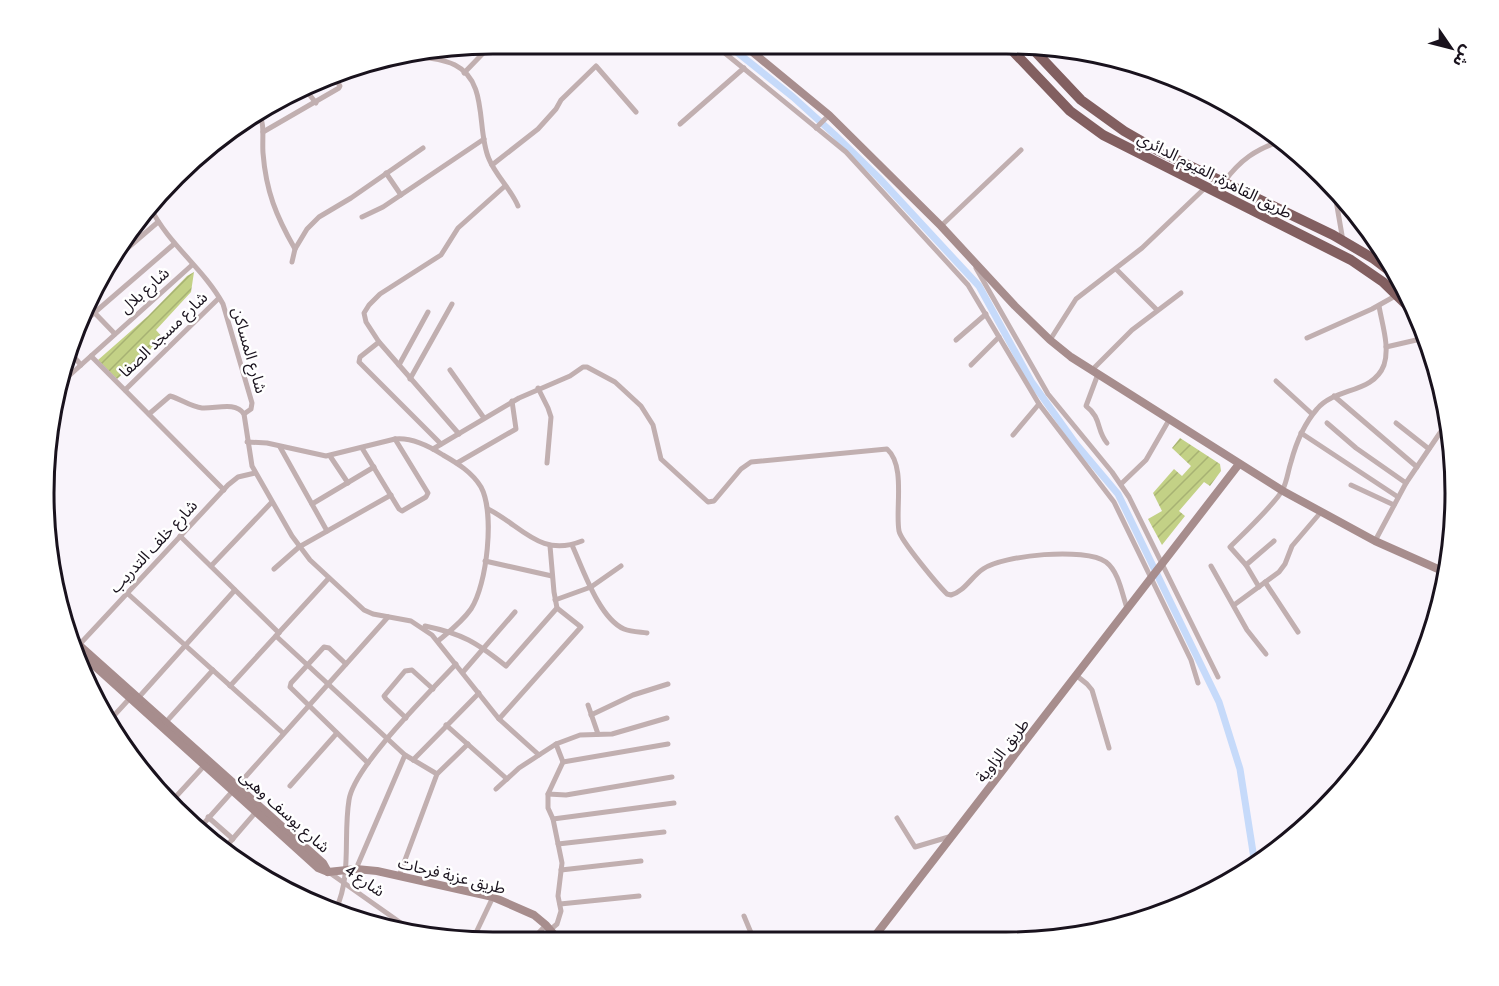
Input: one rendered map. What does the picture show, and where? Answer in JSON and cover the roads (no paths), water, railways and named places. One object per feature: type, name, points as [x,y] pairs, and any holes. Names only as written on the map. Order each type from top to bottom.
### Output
[{"type":"highway","name":"طريق القاهرة, الفيوم الدائري","points":[[1016,54],[1070,111],[1089,126],[1206,188],[1351,260],[1397,295]]},
{"type":"highway","name":"طريق القاهرة, الفيوم الدائري","points":[[1039,55],[1081,100],[1104,118],[1141,141],[1343,240],[1380,263]]},
{"type":"highway","points":[[1226,197],[1228,183]]},
{"type":"highway","points":[[1265,217],[1271,205]]},
{"type":"street","points":[[464,73],[482,54]]},
{"type":"street","points":[[726,54],[822,122],[960,276],[986,314],[1038,404],[1109,494],[1152,576],[1191,660],[1198,683]]},
{"type":"street","points":[[753,54],[822,122],[941,226],[1050,340],[1169,420],[1283,491],[1375,541],[1438,569]]},
{"type":"street","points":[[430,59],[458,66],[473,87],[479,102],[487,155],[518,206]]},
{"type":"street","points":[[492,165],[538,129],[561,100],[596,66],[636,112]]},
{"type":"street","points":[[680,124],[744,68]]},
{"type":"street","points":[[264,132],[340,87],[337,82]]},
{"type":"street","points":[[309,94],[316,103]]},
{"type":"street","points":[[261,120],[268,193],[278,220],[295,249]]},
{"type":"street","points":[[362,217],[376,211],[484,139]]},
{"type":"street","points":[[1228,183],[1243,159],[1272,144]]},
{"type":"street","points":[[292,262],[295,249],[307,229],[318,217],[351,198],[423,148]]},
{"type":"street","points":[[941,226],[1021,150]]},
{"type":"street","points":[[386,173],[401,195]]},
{"type":"street","points":[[459,434],[379,342],[364,317],[369,304],[380,294],[441,255],[458,228],[505,186]]},
{"type":"street","points":[[1050,340],[1076,299],[1116,270],[1206,188]]},
{"type":"street","points":[[1337,205],[1343,240]]},
{"type":"street","name":"شارع المساكن","points":[[154,215],[174,244],[219,298],[229,322],[252,403],[251,409],[244,414]]},
{"type":"street","points":[[130,246],[158,222]]},
{"type":"street","points":[[92,315],[174,244]]},
{"type":"street","points":[[971,259],[1048,394],[1121,484],[1136,509],[1218,677]]},
{"type":"street","name":"شارع بلال","points":[[70,375],[192,265]]},
{"type":"street","points":[[1116,270],[1157,310]]},
{"type":"street","points":[[1107,443],[1101,435],[1095,413],[1086,406],[1095,372],[1116,344],[1181,293]]},
{"type":"street","points":[[1307,338],[1379,306],[1397,295]]},
{"type":"street","name":"شارع مسجد الصفا","points":[[125,390],[219,298]]},
{"type":"street","points":[[410,379],[452,304]]},
{"type":"street","points":[[1259,587],[1246,565],[1230,547],[1283,491],[1295,446],[1312,414],[1326,400],[1374,381],[1384,364],[1386,347],[1379,306]]},
{"type":"street","points":[[399,365],[428,312]]},
{"type":"street","points":[[94,313],[115,334]]},
{"type":"street","points":[[956,340],[986,314]]},
{"type":"street","points":[[971,365],[999,337]]},
{"type":"street","points":[[1386,347],[1417,340]]},
{"type":"street","points":[[379,342],[360,357],[359,362],[441,444]]},
{"type":"street","points":[[91,356],[224,490]]},
{"type":"street","points":[[75,358],[81,365]]},
{"type":"street","points":[[433,449],[512,401],[570,376],[583,367],[589,368],[611,380],[635,400],[648,415],[656,433],[659,455],[666,465],[709,503],[714,501],[743,467],[751,462],[887,449],[891,453],[897,473],[900,534],[947,594],[951,596],[960,591],[982,569],[995,564],[1037,554],[1071,555],[1095,558],[1107,563],[1117,578],[1127,608]]},
{"type":"street","points":[[450,370],[484,418]]},
{"type":"street","points":[[1276,381],[1312,414]]},
{"type":"street","points":[[538,388],[551,417],[547,463]]},
{"type":"street","points":[[149,414],[170,396],[196,407],[240,409],[244,414],[250,461],[271,503],[299,547],[364,610],[404,619],[473,641],[506,666],[557,608]]},
{"type":"street","points":[[1334,396],[1417,467]]},
{"type":"street","points":[[456,463],[516,429],[512,401]]},
{"type":"street","points":[[1013,435],[1038,404]]},
{"type":"street","points":[[1121,484],[1146,460],[1169,420]]},
{"type":"street","points":[[1327,423],[1356,448],[1406,483]]},
{"type":"street","points":[[1395,423],[1428,450]]},
{"type":"street","points":[[1375,541],[1406,483],[1440,432]]},
{"type":"street","points":[[1301,433],[1398,497]]},
{"type":"street","points":[[247,441],[330,456],[395,439],[405,439],[433,449],[456,463],[477,482],[482,489],[488,509],[482,581],[476,600],[463,620],[438,641]]},
{"type":"street","points":[[362,448],[402,511],[428,493],[395,439]]},
{"type":"street","points":[[280,447],[327,531]]},
{"type":"street","points":[[330,456],[348,483]]},
{"type":"street","name":"طريق الزاوية","points":[[878,932],[1239,464]]},
{"type":"street","points":[[312,504],[374,467]]},
{"type":"street","name":"شارع خلف التدريب","points":[[81,645],[224,490],[238,477],[255,473]]},
{"type":"street","points":[[1351,485],[1394,505]]},
{"type":"street","points":[[274,569],[299,547],[391,495]]},
{"type":"street","points":[[211,566],[271,503]]},
{"type":"street","points":[[488,509],[550,546],[572,545],[582,541]]},
{"type":"street","points":[[1234,605],[1283,567],[1290,550],[1321,512]]},
{"type":"street","points":[[180,536],[327,684],[405,755],[437,774]]},
{"type":"street","points":[[1246,565],[1274,542]]},
{"type":"street","points":[[572,545],[591,587],[615,624],[631,632],[647,633]]},
{"type":"street","points":[[498,719],[581,627],[557,608],[550,546]]},
{"type":"street","points":[[485,561],[552,576]]},
{"type":"street","points":[[555,600],[591,587],[621,566]]},
{"type":"street","points":[[1211,566],[1247,630],[1266,654]]},
{"type":"street","points":[[230,686],[329,578]]},
{"type":"street","points":[[1265,582],[1298,632]]},
{"type":"street","points":[[115,716],[185,646],[235,590]]},
{"type":"street","points":[[127,593],[283,733]]},
{"type":"street","points":[[463,672],[515,612]]},
{"type":"street","points":[[204,823],[388,617]]},
{"type":"street","points":[[418,625],[438,641],[498,719],[539,755]]},
{"type":"street","points":[[346,664],[326,647],[322,648],[290,686],[368,763]]},
{"type":"street","name":"شارع يوسف وهبى","points":[[84,653],[166,722],[234,787],[323,863],[328,872]]},
{"type":"street","points":[[338,904],[345,881],[348,802],[354,785],[387,739],[456,663]]},
{"type":"street","points":[[166,722],[213,670]]},
{"type":"street","points":[[406,718],[384,696],[405,671],[412,670],[433,689]]},
{"type":"street","points":[[1077,676],[1092,690],[1109,748]]},
{"type":"street","points":[[591,715],[612,704],[668,684]]},
{"type":"street","points":[[412,760],[478,693]]},
{"type":"street","name":"شارع يوسف وهبى","points":[[134,696],[204,766],[234,787],[256,812],[315,866],[328,872]]},
{"type":"street","points":[[588,705],[598,735]]},
{"type":"street","points":[[496,789],[519,768],[556,744],[580,735],[612,734],[667,718]]},
{"type":"street","points":[[446,725],[507,779]]},
{"type":"street","points":[[290,786],[337,733]]},
{"type":"street","points":[[399,876],[437,774],[468,744]]},
{"type":"street","points":[[543,932],[560,919],[561,911],[558,886],[562,859],[553,819],[548,808],[548,794],[563,762],[556,744]]},
{"type":"street","points":[[563,762],[668,744]]},
{"type":"street","points":[[356,869],[405,755]]},
{"type":"street","points":[[176,796],[204,766]]},
{"type":"street","points":[[548,794],[566,795],[672,777]]},
{"type":"street","points":[[553,819],[674,803]]},
{"type":"street","points":[[229,843],[256,812]]},
{"type":"street","points":[[208,817],[233,839]]},
{"type":"street","points":[[897,818],[916,847],[954,835]]},
{"type":"street","points":[[558,844],[664,832]]},
{"type":"street","points":[[561,870],[641,861]]},
{"type":"street","name":"طريق عزبة فرحات","points":[[328,872],[356,869],[376,871],[493,897],[527,911],[552,932]]},
{"type":"street","name":"شارع 4","points":[[328,872],[345,881],[401,922]]},
{"type":"street","points":[[560,904],[639,896]]},
{"type":"street","points":[[477,931],[493,897]]},
{"type":"street","points":[[744,916],[751,932]]},
{"type":"waterway","points":[[739,54],[793,97],[835,135],[879,178],[979,286],[1031,381],[1076,444],[1118,494],[1219,702],[1240,769],[1254,855]]}]
